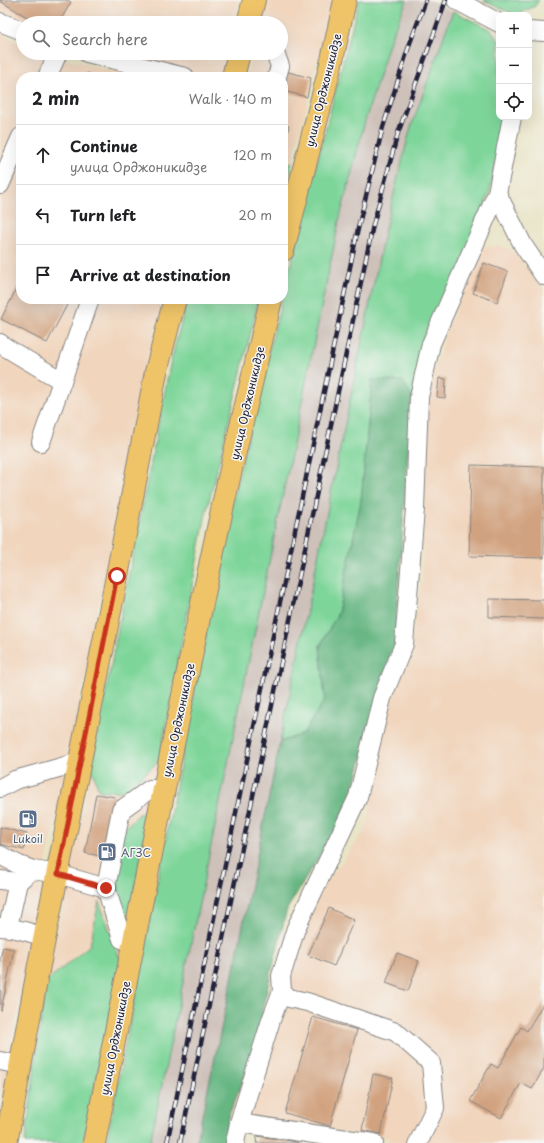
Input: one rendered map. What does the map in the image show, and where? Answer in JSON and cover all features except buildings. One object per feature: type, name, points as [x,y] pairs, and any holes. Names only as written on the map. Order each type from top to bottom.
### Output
[{"type":"main road","name":"улица Орджоникидзе","points":[[288,231],[346,0]]},
{"type":"main road","points":[[234,72],[238,60]]},
{"type":"main road","points":[[6,1143],[10,1063],[45,937],[156,372],[174,304]]},
{"type":"main road","name":"улица Орджоникидзе","points":[[94,1143],[164,789],[222,510],[270,304]]},
{"type":"street","points":[[456,0],[496,21]]},
{"type":"street","points":[[0,22],[16,28]]},
{"type":"street","points":[[532,31],[544,32]]},
{"type":"street","points":[[49,72],[55,60]]},
{"type":"street","points":[[116,60],[165,72]]},
{"type":"street","points":[[278,60],[280,66],[279,72]]},
{"type":"street","points":[[235,1143],[239,1123],[271,1020],[282,991],[281,976],[296,928],[358,797],[382,698],[404,644],[415,509],[419,397],[431,344],[497,193],[511,120]]},
{"type":"street","points":[[0,185],[16,148]]},
{"type":"street","points":[[497,193],[523,245],[544,276]]},
{"type":"street","points":[[41,442],[88,304]]},
{"type":"street","points":[[0,343],[5,348],[62,381]]},
{"type":"street","points":[[0,788],[15,780],[80,762]]},
{"type":"street","points":[[134,943],[122,939],[106,888],[121,810],[150,789],[164,789]]},
{"type":"street","points":[[0,856],[33,870],[58,874],[106,888]]},
{"type":"street","points":[[33,870],[18,882],[4,927],[18,929],[45,937]]},
{"type":"street","points":[[0,880],[18,882]]},
{"type":"street","points":[[282,991],[289,998],[307,1002],[396,1032],[431,1063],[435,1108],[418,1143]]},
{"type":"street","points":[[239,1123],[374,1143]]},
{"type":"shaded area","points":[[0,0],[239,0],[236,16],[16,16],[16,18],[0,10]]},
{"type":"shaded area","points":[[266,0],[333,0],[292,163],[288,162],[288,72],[247,72],[250,60],[288,60],[288,16],[262,16]]},
{"type":"shaded area","points":[[407,0],[430,0],[453,11],[410,130],[385,229],[231,984],[196,1143],[150,1143],[339,221],[365,121],[391,37]]},
{"type":"shaded area","points":[[0,33],[16,42],[16,60],[67,60],[114,72],[16,72],[16,304],[163,304],[145,371],[72,743],[42,882],[0,1105]]},
{"type":"shaded area","points":[[133,60],[225,60],[222,72],[177,72]]},
{"type":"shaded area","points":[[498,245],[514,251],[544,289],[544,1143],[389,1143],[390,1138],[331,1131],[230,1112],[289,972],[321,891],[366,829],[386,716],[410,649],[422,579],[427,399],[433,374],[448,327],[483,248]]},
{"type":"shaded area","name":"АГЗС","points":[[159,761],[121,962],[99,902],[90,945],[46,982],[91,767],[100,791]]},
{"type":"green space","points":[[359,0],[407,0],[391,37],[365,121],[339,221],[150,1143],[106,1143],[230,510],[281,304],[288,304],[288,274]]},
{"type":"green space","points":[[483,0],[539,0],[535,6],[523,12],[509,12]]},
{"type":"green space","points":[[453,11],[491,30],[496,37],[496,120],[503,120],[490,191],[412,398],[372,380],[361,501],[338,613],[320,646],[325,699],[303,734],[280,742],[385,229],[410,130]]},
{"type":"green space","points":[[288,162],[292,163],[288,179]]},
{"type":"green space","points":[[186,304],[258,304],[205,518],[159,761],[125,791],[99,791],[91,767],[170,365]]},
{"type":"green space","points":[[372,380],[403,381],[412,398],[394,648],[352,793],[339,824],[287,909],[262,1010],[266,1026],[230,1112],[224,1143],[196,1143],[231,984],[280,742],[303,734],[325,699],[320,646],[338,613],[361,501]]},
{"type":"green space","points":[[151,803],[127,930],[112,883],[123,829]]},
{"type":"green space","points":[[99,901],[121,962],[83,1143],[25,1143],[46,982],[90,945]]},
{"type":"railway","points":[[167,1143],[359,224],[383,127],[410,43],[426,0]]},
{"type":"railway","points":[[180,1143],[373,225],[398,133],[446,0]]},
{"type":"place","name":"Lukoil","points":[[28,819]]},
{"type":"place","name":"АГЗС","points":[[107,852]]},
{"type":"route","points":[[106,888],[58,874],[117,576]]}]
